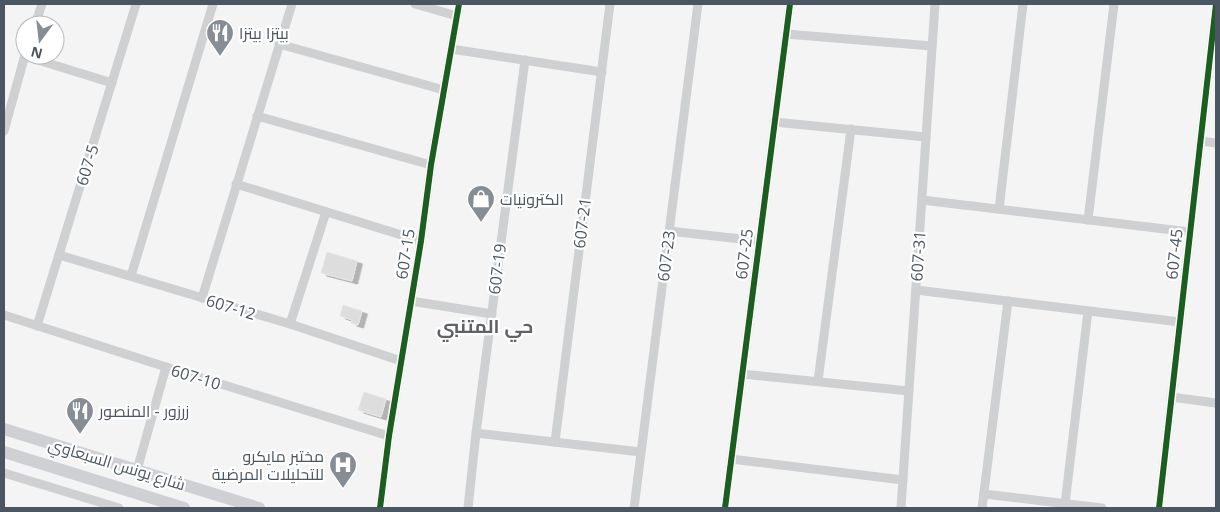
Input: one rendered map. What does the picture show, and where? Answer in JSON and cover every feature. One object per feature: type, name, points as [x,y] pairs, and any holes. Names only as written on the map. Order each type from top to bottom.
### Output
[{"type":"main road","name":"شارع يونس السبعاوي","points":[[4,429],[259,508]]},
{"type":"main road","name":"شارع يونس السبعاوي","points":[[4,452],[184,508]]},
{"type":"street","name":"607-5","points":[[37,326],[136,4]]},
{"type":"street","points":[[131,276],[212,4]]},
{"type":"street","points":[[202,298],[292,4]]},
{"type":"street","points":[[415,4],[457,16]]},
{"type":"street","name":"607-15","points":[[380,508],[389,436],[421,241],[431,164],[459,4]]},
{"type":"street","name":"607-21","points":[[554,442],[610,4]]},
{"type":"street","name":"607-23","points":[[634,508],[698,4]]},
{"type":"street","name":"607-25","points":[[725,508],[790,4]]},
{"type":"street","name":"607-31","points":[[901,508],[935,4]]},
{"type":"street","points":[[999,209],[1023,4]]},
{"type":"street","points":[[1088,220],[1114,4]]},
{"type":"street","name":"607-45","points":[[1159,508],[1216,4]]},
{"type":"street","points":[[786,34],[932,46]]},
{"type":"street","points":[[280,44],[444,90]]},
{"type":"street","points":[[451,49],[602,72]]},
{"type":"street","name":"607-19","points":[[468,508],[524,60]]},
{"type":"street","points":[[4,131],[22,65]]},
{"type":"street","points":[[54,65],[112,83]]},
{"type":"street","points":[[258,116],[431,164]]},
{"type":"street","points":[[774,122],[926,136]]},
{"type":"street","points":[[818,381],[850,129]]},
{"type":"street","points":[[1200,141],[1216,144]]},
{"type":"street","points":[[236,184],[421,241]]},
{"type":"street","points":[[922,200],[1190,232]]},
{"type":"street","points":[[290,324],[326,212]]},
{"type":"street","points":[[669,231],[759,241]]},
{"type":"street","name":"607-12","points":[[59,255],[290,324],[401,361]]},
{"type":"street","points":[[916,290],[1180,322]]},
{"type":"street","points":[[411,300],[492,314]]},
{"type":"street","points":[[982,508],[1008,301]]},
{"type":"street","points":[[1065,504],[1088,311]]},
{"type":"street","name":"607-10","points":[[4,315],[389,436]]},
{"type":"street","points":[[137,470],[166,367]]},
{"type":"street","points":[[742,374],[909,391]]},
{"type":"street","points":[[1171,396],[1216,403]]},
{"type":"street","points":[[476,433],[641,452]]},
{"type":"street","points":[[731,459],[903,480]]},
{"type":"street","points":[[4,473],[119,508]]},
{"type":"street","points":[[984,494],[1102,508]]},
{"type":"building","points":[[327,252],[357,261],[352,281],[321,273]]},
{"type":"building","points":[[343,305],[362,311],[358,325],[351,323],[352,320],[340,316]]},
{"type":"building","points":[[364,392],[386,399],[381,417],[358,410]]},
{"type":"cycle path","points":[[380,508],[389,436],[421,241],[431,165],[459,4]]},
{"type":"cycle path","points":[[725,508],[790,4]]},
{"type":"cycle path","points":[[1159,508],[1216,4]]},
{"type":"place","name":"بيتزا بيتزا","points":[[220,57]]},
{"type":"place","name":"الكترونيات","points":[[481,223]]},
{"type":"place","name":"زرزور - المنصور","points":[[80,435]]},
{"type":"place","name":"مختبر مايكرو للتحليلات المرضية","points":[[343,489]]},
{"type":"district","name":"حي المتنبي","points":[[485,326]]}]
